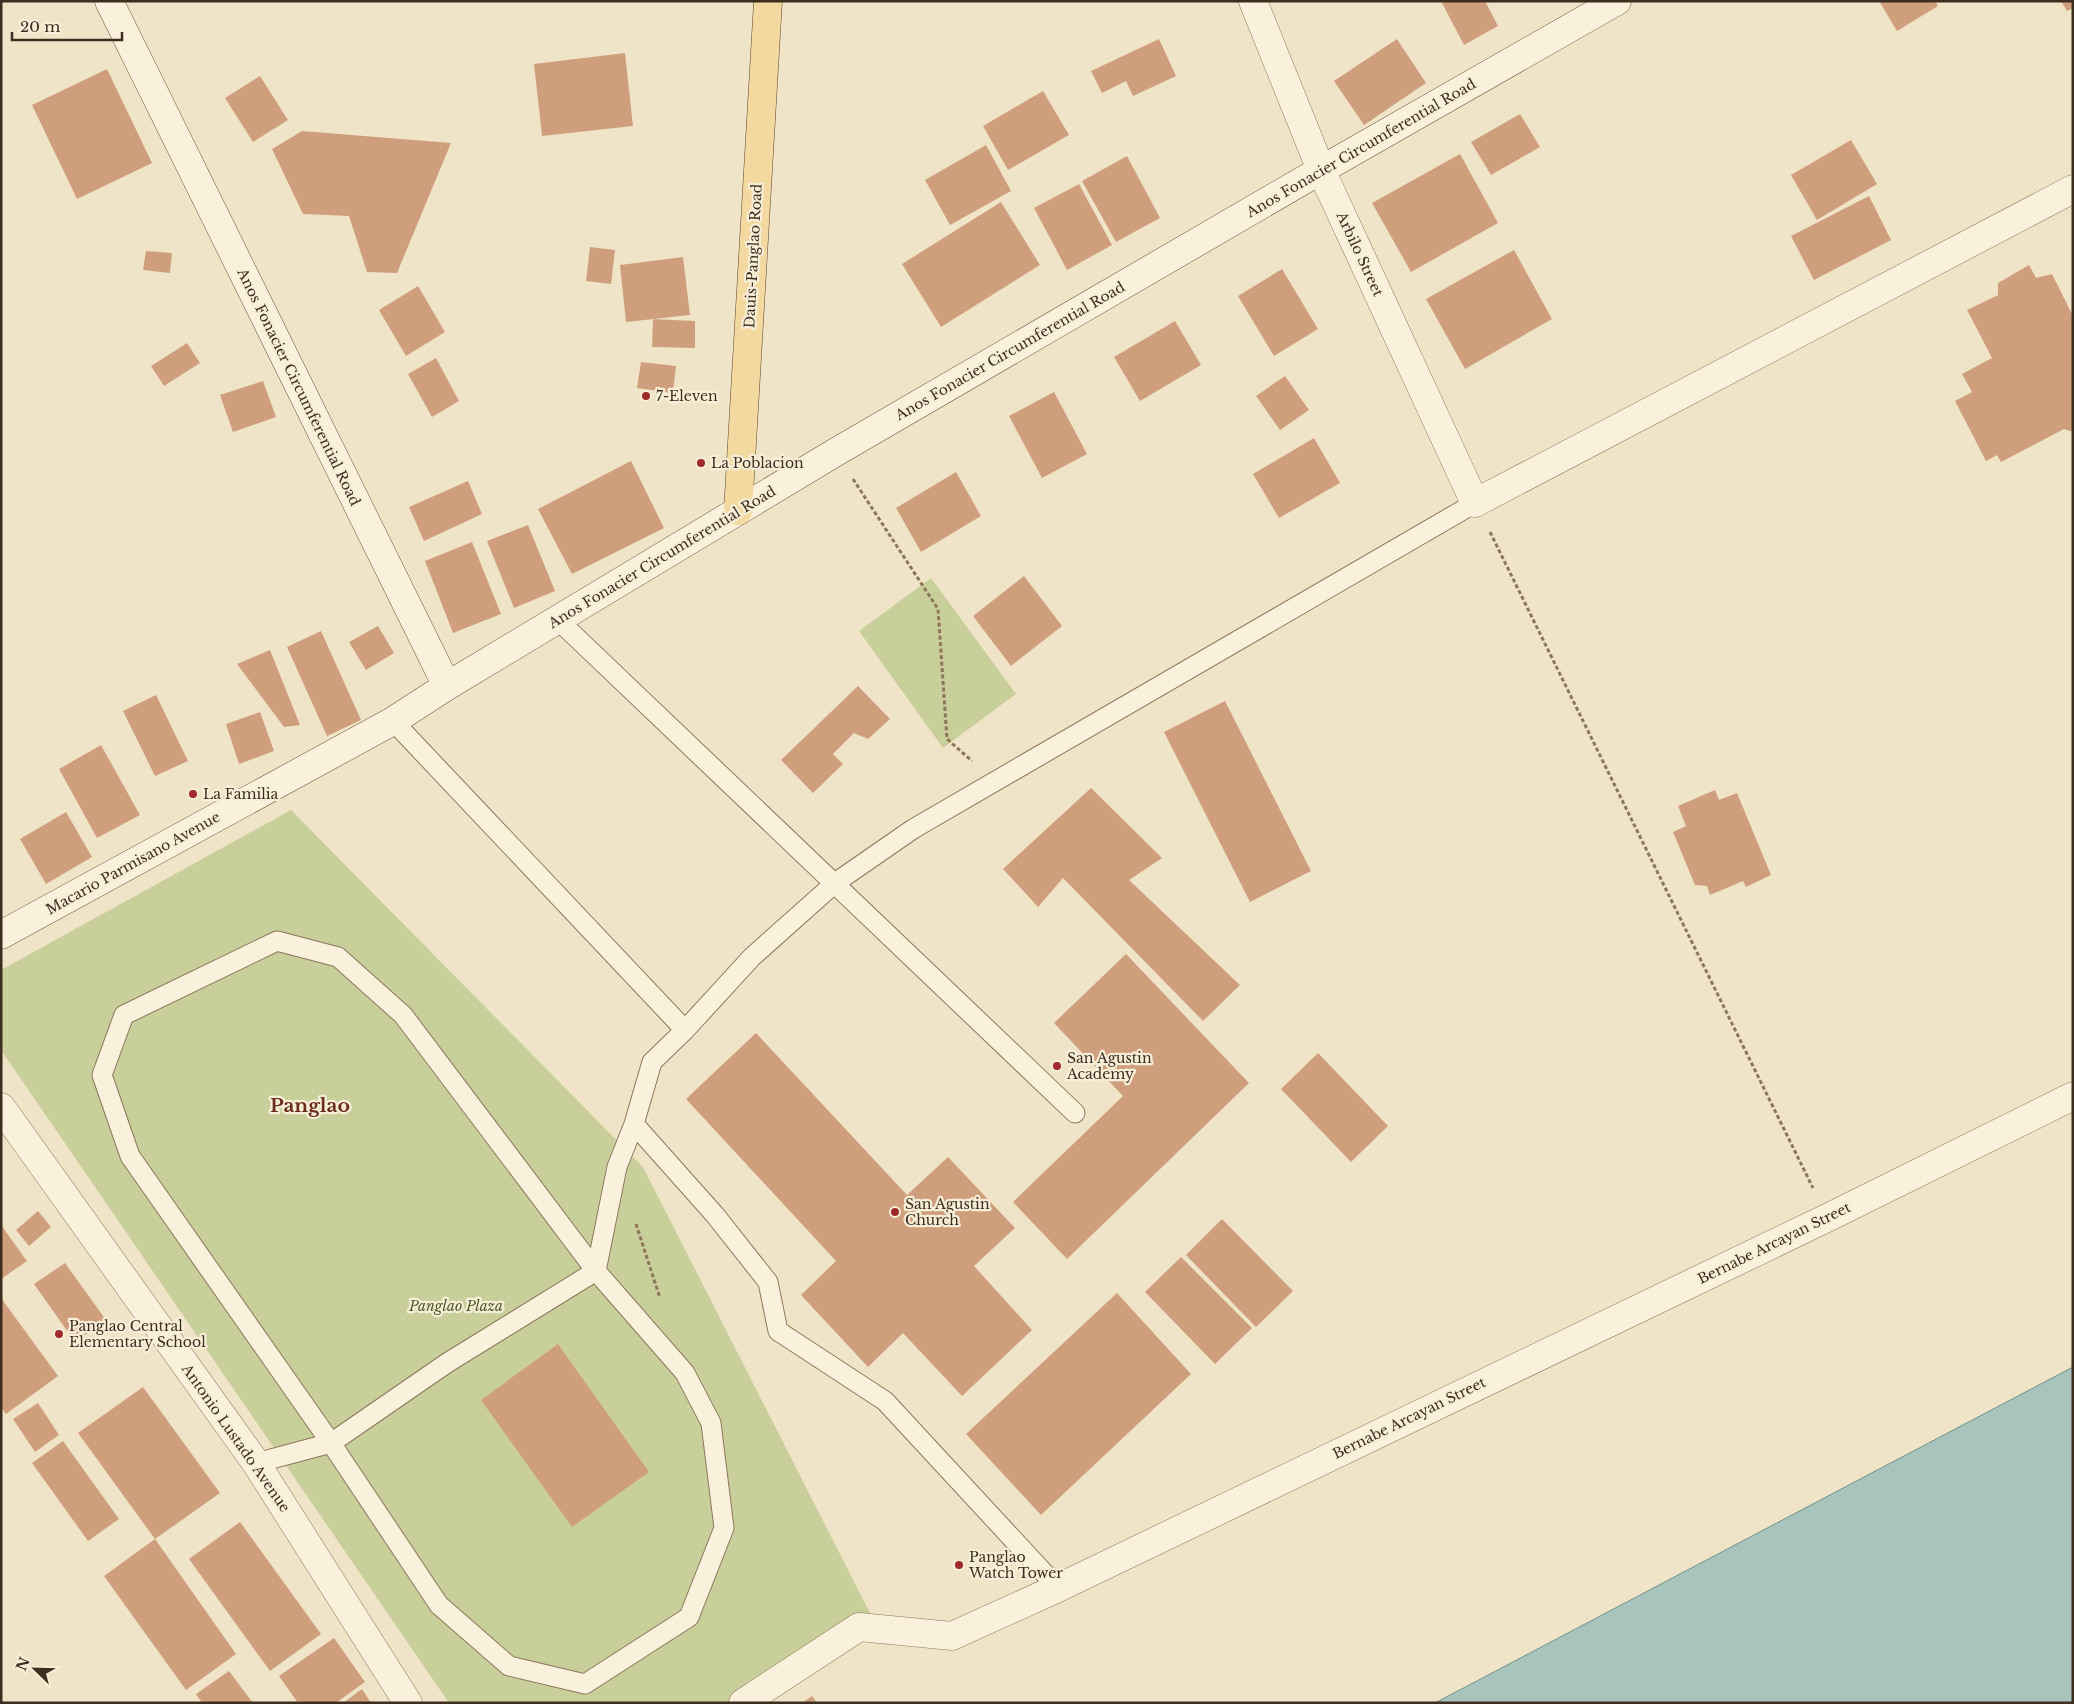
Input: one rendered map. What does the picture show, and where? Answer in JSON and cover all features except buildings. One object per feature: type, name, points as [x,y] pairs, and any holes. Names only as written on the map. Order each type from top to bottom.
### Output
[{"type":"main road","name":"Dauis-Panglao Road","points":[[738,511],[768,1]]},
{"type":"street","name":"Anos Fonacier Circumferential Road","points":[[109,1],[447,686],[836,452],[1321,170],[1617,1]]},
{"type":"street","name":"Arbilo Street","points":[[1253,1],[1321,170],[1475,503]]},
{"type":"street","points":[[1475,503],[2073,189]]},
{"type":"street","name":"Macario Parmisano Avenue","points":[[1,935],[393,721],[447,686]]},
{"type":"street","name":"Bernabe Arcayan Street","points":[[743,1703],[859,1627],[952,1636],[1058,1588],[1828,1218],[2073,1096]]},
{"type":"street","name":"Antonio Lustado Avenue","points":[[1,1107],[256,1463],[408,1703]]},
{"type":"lane","points":[[256,1463],[331,1443],[447,1363],[596,1271],[617,1167],[634,1124],[652,1062],[685,1030],[752,958],[835,883],[913,829],[1475,503]]},
{"type":"lane","points":[[558,620],[1075,1113]]},
{"type":"lane","points":[[393,721],[685,1030]]},
{"type":"lane","points":[[277,941],[338,957],[403,1015],[596,1271],[685,1373],[711,1423],[724,1528],[689,1617],[585,1684],[509,1666],[439,1606],[331,1443],[130,1156],[102,1075],[124,1015],[277,941]]},
{"type":"lane","points":[[634,1124],[715,1215],[768,1282],[778,1331],[885,1402],[1058,1588]]},
{"type":"path","points":[[836,452],[938,609],[947,739],[994,782]]},
{"type":"path","points":[[1475,503],[1828,1218]]},
{"type":"path","points":[[636,1223],[663,1307]]},
{"type":"green space","points":[[931,578],[1016,694],[943,748],[859,631]]},
{"type":"green space","name":"Panglao Plaza","points":[[291,810],[643,1167],[871,1615],[729,1703],[449,1703],[1,1050],[1,970]]},
{"type":"water","points":[[2073,1367],[2073,1703],[1435,1703]]},
{"type":"place","name":"7-Eleven","points":[[646,396]]},
{"type":"place","name":"La Poblacion","points":[[701,463]]},
{"type":"place","name":"La Familia","points":[[193,794]]},
{"type":"place","name":"San Agustin Academy","points":[[1057,1066]]},
{"type":"place","name":"San Agustin Church","points":[[895,1212]]},
{"type":"place","name":"Panglao Central Elementary School","points":[[59,1334]]},
{"type":"place","name":"Panglao Watch Tower","points":[[959,1565]]},
{"type":"district","name":"Panglao","points":[[310,1105]]}]
